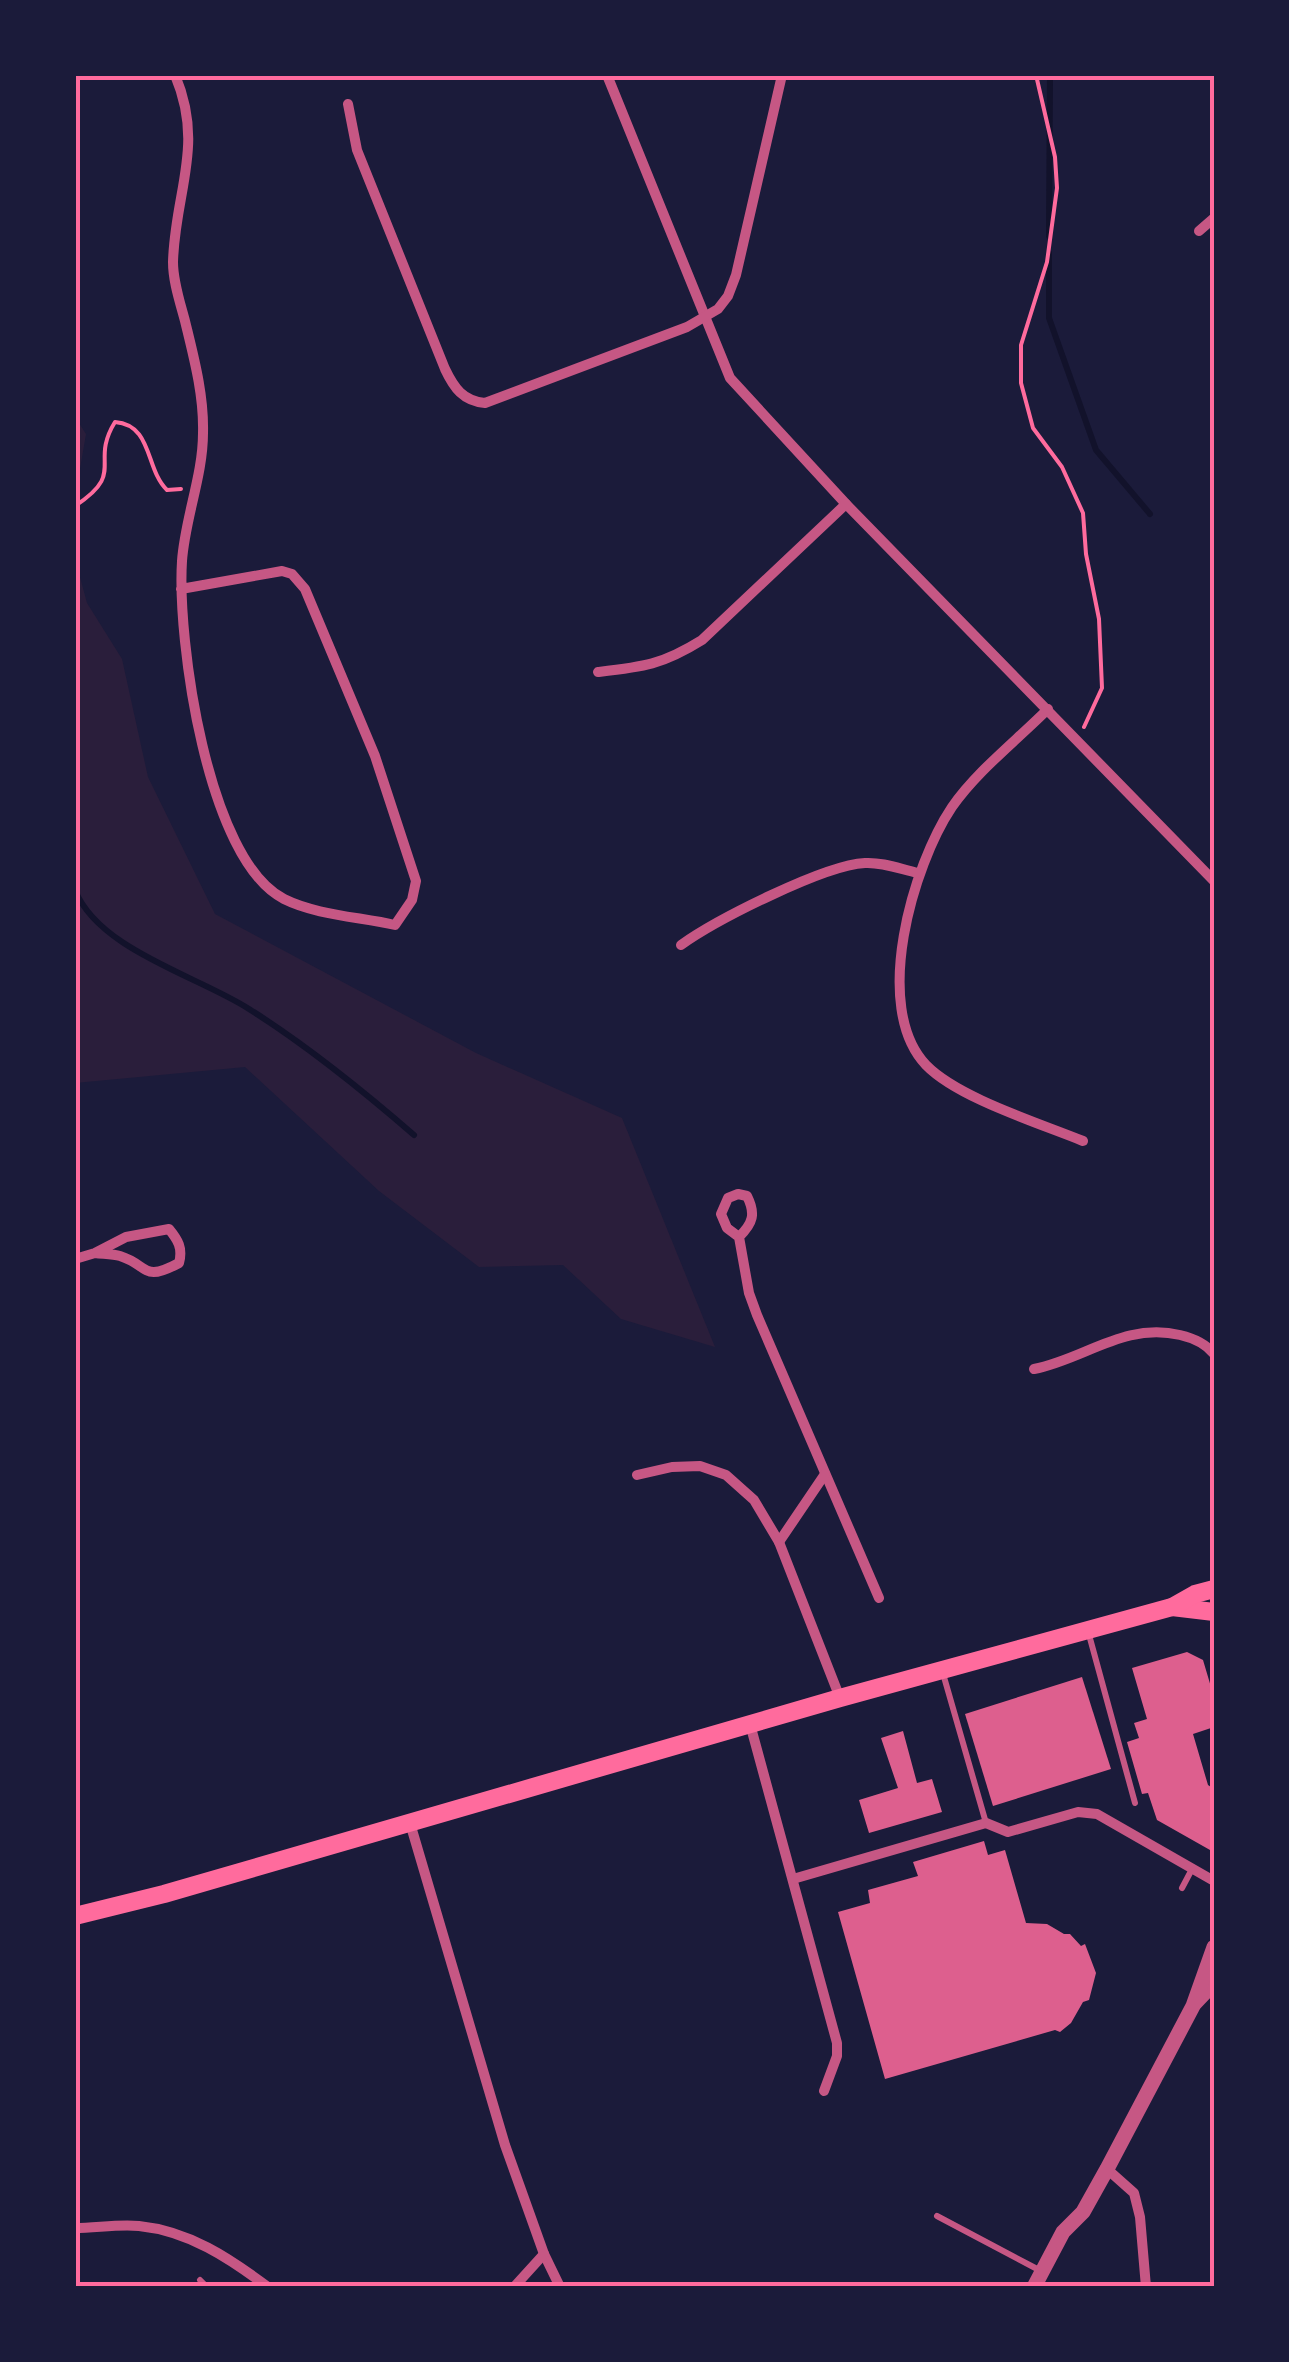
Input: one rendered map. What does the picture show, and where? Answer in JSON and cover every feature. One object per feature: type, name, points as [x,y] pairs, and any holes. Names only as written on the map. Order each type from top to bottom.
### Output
[{"type":"main road","points":[[77,1911],[410,1822],[1172,1607],[1214,1589]]},
{"type":"main road","points":[[1172,1607],[1214,1612]]},
{"type":"street","points":[[174,75],[189,122],[190,142],[173,264],[202,405],[204,436],[182,554],[180,589],[181,620],[207,762],[225,822],[265,886],[284,898],[395,925],[412,900],[416,881],[376,756],[304,589],[292,574],[282,571],[180,589]]},
{"type":"street","points":[[607,75],[730,378],[846,504],[1214,881]]},
{"type":"street","points":[[348,104],[357,150],[445,369],[460,394],[485,403],[704,318],[718,309],[736,275],[782,75]]},
{"type":"street","points":[[1199,231],[1214,218]]},
{"type":"street","points":[[598,672],[648,667],[702,640],[846,504]]},
{"type":"street","points":[[1048,710],[958,799],[929,847],[918,873],[908,921],[902,1012],[917,1054],[929,1068],[969,1093],[1083,1142]]},
{"type":"street","points":[[681,945],[731,914],[848,866],[879,863],[918,873]]},
{"type":"street","points":[[75,1258],[126,1237],[169,1228],[180,1242],[181,1254],[179,1263],[158,1272],[144,1272],[122,1256],[95,1253]]},
{"type":"street","points":[[739,1237],[749,1294],[878,1598]]},
{"type":"street","points":[[1034,1370],[1106,1340],[1143,1331],[1191,1338],[1214,1354]]},
{"type":"street","points":[[637,1475],[687,1466],[714,1469],[741,1486],[754,1500],[779,1542],[840,1698]]},
{"type":"street","points":[[779,1542],[825,1474]]},
{"type":"street","points":[[750,1724],[838,2043],[838,2056],[824,2091]]},
{"type":"street","points":[[793,1879],[986,1822],[1008,1832],[1078,1812],[1097,1814],[1214,1881]]},
{"type":"street","points":[[410,1822],[505,2145],[544,2254],[560,2287]]},
{"type":"street","points":[[1034,2287],[1064,2232],[1084,2212],[1193,2006],[1214,1947]]},
{"type":"street","points":[[1193,2006],[1214,1983]]},
{"type":"street","points":[[1106,2169],[1134,2193],[1146,2287]]},
{"type":"street","points":[[75,2228],[138,2226],[179,2234],[218,2252],[268,2287]]},
{"type":"street","points":[[514,2287],[544,2254]]},
{"type":"lane","points":[[1088,1630],[1135,1803]]},
{"type":"lane","points":[[942,1669],[986,1822]]},
{"type":"lane","points":[[1182,1888],[1191,1871]]},
{"type":"lane","points":[[936,2216],[1042,2272]]},
{"type":"lane","points":[[200,2280],[207,2287]]},
{"type":"path","points":[[1036,75],[1055,156],[1057,188],[1047,262],[1021,346],[1021,383],[1033,428],[1062,467],[1083,513],[1086,554],[1099,619],[1102,688],[1086,725],[1074,738]]},
{"type":"path","points":[[75,506],[104,482],[106,438],[115,422],[126,423],[142,434],[160,483],[167,490],[196,488]]},
{"type":"shaded area","points":[[75,417],[86,434],[76,492],[77,566],[87,603],[122,659],[148,777],[215,914],[476,1053],[622,1118],[715,1347],[621,1319],[563,1265],[479,1267],[379,1191],[245,1067],[75,1083]]},
{"type":"building","points":[[1187,1652],[1203,1660],[1214,1697],[1214,1727],[1193,1734],[1208,1785],[1214,1789],[1214,1843],[1210,1850],[1157,1820],[1148,1793],[1142,1794],[1127,1742],[1139,1738],[1134,1723],[1147,1719],[1132,1668]]},
{"type":"building","points":[[1082,1677],[1111,1769],[993,1806],[965,1714]]},
{"type":"building","points":[[903,1731],[917,1783],[932,1779],[942,1812],[869,1833],[859,1800],[898,1788],[881,1738]]},
{"type":"building","points":[[984,1841],[988,1855],[1005,1850],[1026,1923],[1047,1924],[1070,1934],[1081,1946],[1085,1944],[1096,1973],[1089,2000],[1083,2002],[1071,2023],[1060,2032],[1055,2030],[885,2079],[838,1912],[870,1903],[868,1890],[918,1876],[913,1862]]},
{"type":"waterway","points":[[1049,236],[1050,75]]},
{"type":"waterway","points":[[1049,253],[1049,318],[1096,450],[1150,514]]},
{"type":"waterway","points":[[75,890],[87,911],[127,945],[271,1023],[414,1135]]}]
